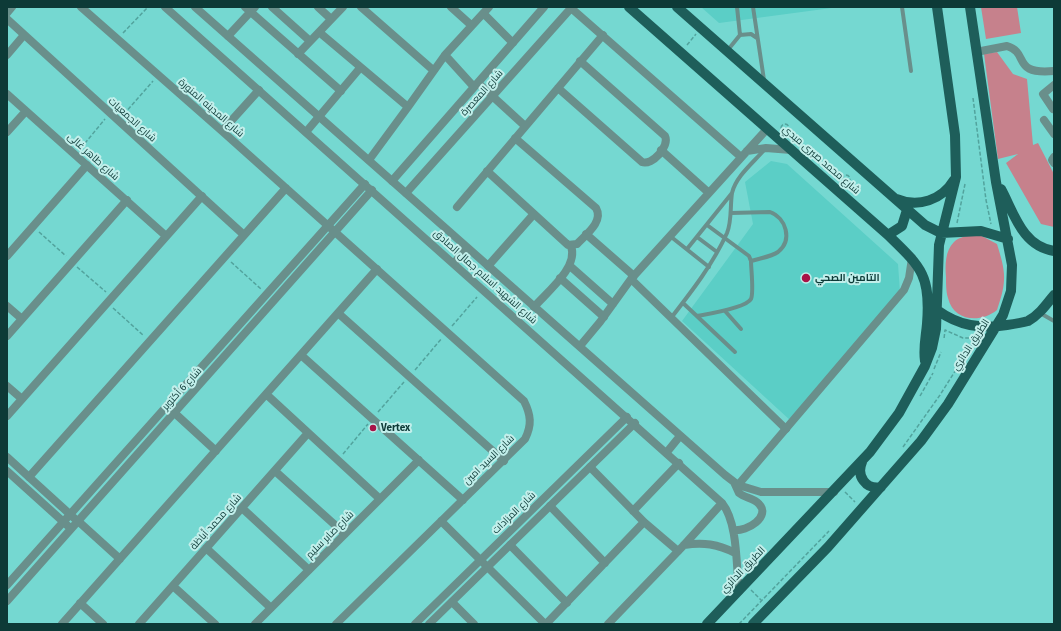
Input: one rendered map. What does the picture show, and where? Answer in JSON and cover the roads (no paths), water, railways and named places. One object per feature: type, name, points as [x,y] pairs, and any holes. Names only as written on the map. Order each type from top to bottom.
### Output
[{"type":"main road","name":"شارع محمد صبرى مبدي","points":[[629,7],[888,235],[912,258],[921,270],[927,289],[927,316],[924,351],[925,366]]},
{"type":"main road","name":"شارع محمد صبرى مبدي","points":[[677,7],[906,210],[925,225],[941,233]]},
{"type":"main road","name":"الطريق الدائري","points":[[707,624],[862,462],[899,413],[925,366],[933,342],[937,310],[937,266],[941,233],[960,178],[937,7]]},
{"type":"main road","name":"الطريق الدائري","points":[[753,624],[862,509],[921,441],[1004,316],[1011,291],[1012,265],[996,182],[970,7]]},
{"type":"main road","points":[[894,198],[911,203],[929,201],[945,192],[960,178]]},
{"type":"main road","points":[[996,182],[1018,224],[1026,235],[1040,246],[1054,251]]},
{"type":"main road","points":[[888,235],[902,226],[906,210]]},
{"type":"main road","points":[[941,233],[981,231],[1008,239]]},
{"type":"main road","points":[[937,310],[952,320],[970,326],[997,327],[1028,321],[1040,312],[1054,295]]},
{"type":"main road","points":[[862,462],[860,470],[863,480],[871,487],[881,487]]},
{"type":"street","points":[[7,13],[12,7]]},
{"type":"street","name":"شارع المدينه المنورة","points":[[81,7],[328,225]]},
{"type":"street","name":"شارع الشهيد اسلام جمال الصادق","points":[[166,7],[635,423],[722,503],[727,510],[733,530],[735,553],[742,588]]},
{"type":"street","name":"شارع الشهيد اسلام جمال الصادق","points":[[195,7],[580,346],[716,468],[736,483],[752,490],[768,493],[836,489]]},
{"type":"street","points":[[272,7],[310,41]]},
{"type":"street","points":[[318,7],[331,19]]},
{"type":"street","points":[[298,54],[343,7]]},
{"type":"street","points":[[360,7],[433,70]]},
{"type":"street","points":[[451,7],[472,25]]},
{"type":"street","name":"شارع المعصرة","points":[[392,181],[544,7]]},
{"type":"street","points":[[572,8],[744,154]]},
{"type":"street","name":"شارع المعصرة","points":[[406,193],[572,8]]},
{"type":"street","points":[[228,36],[250,9],[298,54],[341,91]]},
{"type":"street","points":[[369,160],[433,70],[486,10],[513,43]]},
{"type":"street","name":"شارع الجمعيات","points":[[7,19],[244,235]]},
{"type":"street","points":[[319,32],[408,107]]},
{"type":"street","points":[[7,54],[24,35]]},
{"type":"street","points":[[457,207],[603,35]]},
{"type":"street","points":[[976,52],[1007,46],[1016,51],[1022,62],[1031,70],[1038,72],[1054,71]]},
{"type":"street","points":[[445,55],[476,85],[492,96],[525,126]]},
{"type":"street","points":[[558,88],[642,162],[649,163],[661,150],[667,142],[665,136],[580,61]]},
{"type":"street","points":[[306,132],[360,68]]},
{"type":"street","points":[[1053,109],[1043,94],[1054,85]]},
{"type":"street","points":[[222,131],[258,90]]},
{"type":"street","name":"شارع طاهر غالى","points":[[7,94],[166,236]]},
{"type":"street","points":[[7,132],[26,111]]},
{"type":"street","points":[[1044,120],[1054,134]]},
{"type":"street","points":[[580,346],[632,278],[767,129]]},
{"type":"street","points":[[515,138],[596,208],[599,218],[577,244],[571,246]]},
{"type":"street","points":[[744,154],[766,148],[791,150]]},
{"type":"street","points":[[661,150],[709,193]]},
{"type":"street","points":[[1054,157],[1052,160],[1054,163]]},
{"type":"street","points":[[7,256],[87,165]]},
{"type":"street","points":[[487,171],[533,216],[571,246],[573,256],[570,266],[534,306]]},
{"type":"street","name":"شارع 6 أكتوبر","points":[[8,582],[64,522],[365,184]]},
{"type":"street","points":[[29,477],[286,188]]},
{"type":"street","name":"شارع 6 أكتوبر","points":[[7,601],[372,190]]},
{"type":"street","points":[[7,416],[202,196]]},
{"type":"street","points":[[7,336],[127,200]]},
{"type":"street","points":[[488,266],[533,216]]},
{"type":"street","name":"شارع السيد امين","points":[[328,225],[524,401],[529,410],[531,420],[530,430],[526,439],[336,624]]},
{"type":"street","points":[[586,234],[786,429]]},
{"type":"street","points":[[454,263],[467,248]]},
{"type":"street","points":[[733,530],[742,530],[754,525],[759,518],[761,509],[758,502],[739,494],[736,483],[786,429],[904,290],[910,278],[912,258]]},
{"type":"street","points":[[570,266],[612,304]]},
{"type":"street","points":[[62,624],[377,269]]},
{"type":"street","points":[[560,278],[604,316]]},
{"type":"street","points":[[7,306],[22,319]]},
{"type":"street","points":[[338,313],[504,461]]},
{"type":"street","points":[[301,355],[463,500]]},
{"type":"street","points":[[7,386],[22,399]]},
{"type":"street","points":[[266,394],[380,499]]},
{"type":"street","points":[[167,406],[216,451]]},
{"type":"street","name":"شارع المزادات","points":[[415,624],[627,417]]},
{"type":"street","name":"شارع المزادات","points":[[429,624],[635,423]]},
{"type":"street","name":"شارع محمد أباظة","points":[[139,624],[308,433]]},
{"type":"street","points":[[667,452],[680,436]]},
{"type":"street","points":[[7,457],[120,559]]},
{"type":"street","name":"شارع صابر سليم","points":[[255,624],[419,460]]},
{"type":"street","points":[[633,511],[679,463]]},
{"type":"street","points":[[590,467],[644,522],[681,548],[705,543],[725,548],[735,553]]},
{"type":"street","points":[[275,471],[344,534]]},
{"type":"street","points":[[7,472],[71,529]]},
{"type":"street","points":[[608,624],[722,503]]},
{"type":"street","points":[[550,506],[605,563]]},
{"type":"street","points":[[242,508],[309,570]]},
{"type":"street","points":[[441,521],[546,624],[644,522]]},
{"type":"street","points":[[510,545],[567,603]]},
{"type":"street","points":[[206,548],[271,608]]},
{"type":"street","points":[[173,586],[215,624]]},
{"type":"street","points":[[452,602],[474,624]]},
{"type":"street","points":[[80,604],[103,624]]},
{"type":"lane","points":[[727,52],[740,34],[737,7]]},
{"type":"lane","points":[[753,7],[764,84]]},
{"type":"lane","points":[[902,7],[911,71]]},
{"type":"lane","points":[[740,34],[751,34],[758,38]]},
{"type":"lane","points":[[687,250],[733,192],[738,180],[766,148]]},
{"type":"lane","points":[[671,318],[709,267],[724,238],[729,226],[733,192]]},
{"type":"lane","points":[[731,213],[770,212],[775,214],[784,223],[786,236],[782,247],[773,254],[751,260]]},
{"type":"lane","points":[[697,316],[725,310],[750,300],[752,294],[751,260],[745,252],[707,225]]},
{"type":"lane","points":[[670,236],[709,267]]},
{"type":"lane","points":[[697,237],[717,252]]},
{"type":"lane","points":[[683,303],[735,352]]},
{"type":"lane","points":[[725,310],[741,329]]},
{"type":"lane","points":[[1040,312],[1054,321]]},
{"type":"place","name":"التامين الصحي","points":[[806,278]]},
{"type":"place","name":"Vertex","points":[[373,428]]}]
